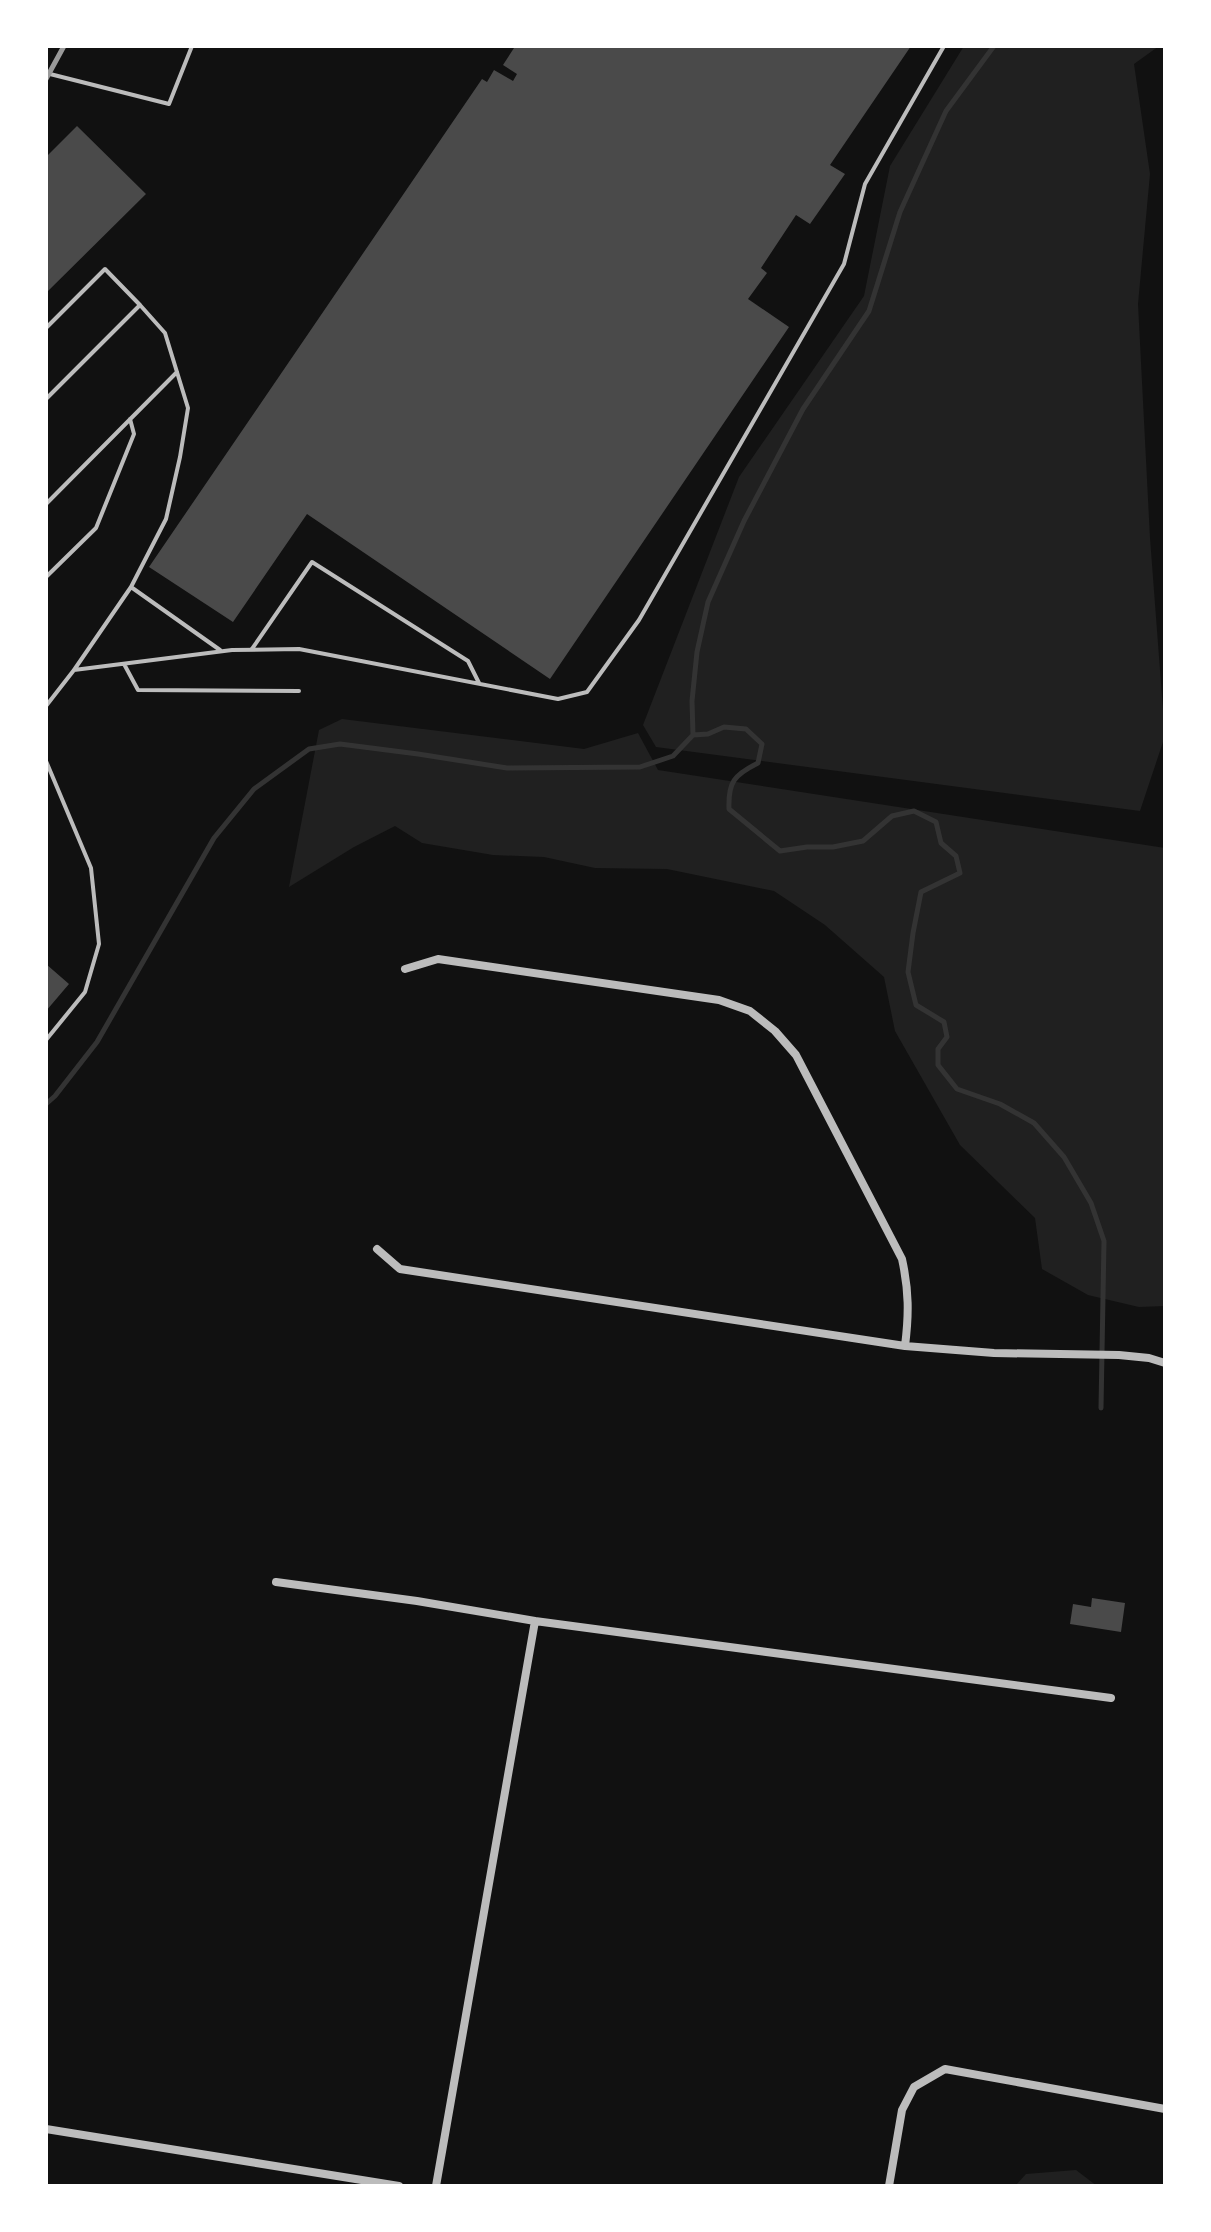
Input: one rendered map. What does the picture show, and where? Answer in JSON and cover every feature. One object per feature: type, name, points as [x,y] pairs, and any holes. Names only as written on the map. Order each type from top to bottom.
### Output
[{"type":"street","points":[[405,969],[438,959],[719,1000],[750,1011],[775,1031],[796,1055],[902,1259],[909,1314],[905,1346]]},
{"type":"street","points":[[377,1249],[400,1269],[905,1346],[994,1353],[1119,1355],[1165,1363]]},
{"type":"street","points":[[276,1582],[535,1621],[1111,1698]]},
{"type":"street","points":[[436,2186],[535,1621]]},
{"type":"street","points":[[889,2186],[902,2110],[914,2087],[945,2069],[1165,2109]]},
{"type":"street","points":[[46,2129],[399,2186]]},
{"type":"lane","points":[[46,73],[169,104],[192,46]]},
{"type":"lane","points":[[74,670],[222,651],[299,649],[558,699],[587,692],[639,620],[844,264],[865,184],[944,46]]},
{"type":"lane","points":[[46,328],[105,269],[165,333],[188,408],[166,519],[156,541],[131,587],[46,706]]},
{"type":"lane","points":[[46,399],[140,305]]},
{"type":"lane","points":[[46,504],[177,372]]},
{"type":"lane","points":[[46,577],[96,528],[134,434],[130,419]]},
{"type":"lane","points":[[252,649],[312,562],[468,661],[479,683]]},
{"type":"lane","points":[[131,587],[222,651]]},
{"type":"lane","points":[[124,664],[138,690],[299,691]]},
{"type":"lane","points":[[46,761],[91,868],[99,944],[85,992],[46,1040]]},
{"type":"shaded area","points":[[964,46],[1159,46],[1134,64],[1150,174],[1138,304],[1150,538],[1165,736],[1140,811],[656,747],[643,725],[739,477],[864,296],[890,166]]},
{"type":"shaded area","points":[[342,719],[584,749],[638,733],[658,770],[1165,848],[1165,1306],[1139,1307],[1088,1295],[1042,1269],[1035,1218],[960,1145],[895,1031],[884,977],[825,925],[774,891],[667,869],[595,868],[544,857],[493,855],[422,843],[395,826],[289,887],[319,730]]},
{"type":"shaded area","points":[[1076,2170],[1097,2186],[1015,2186],[1026,2174]]},
{"type":"building","points":[[511,46],[911,46],[830,165],[845,174],[810,224],[796,215],[761,268],[767,273],[748,299],[789,327],[550,679],[307,514],[233,622],[149,567],[482,79],[487,82],[494,70],[513,81],[517,74],[503,65],[514,48]]},
{"type":"building","points":[[77,126],[146,194],[46,293],[46,157]]},
{"type":"building","points":[[46,964],[69,984],[46,1011]]},
{"type":"building","points":[[1092,1598],[1125,1603],[1121,1632],[1070,1624],[1073,1604],[1091,1607]]},
{"type":"waterway","points":[[46,1104],[97,1042],[214,838],[254,789],[309,749],[340,744],[507,768],[640,767],[673,756],[693,735],[692,701],[697,652],[708,602],[744,521],[803,409],[869,311],[900,212],[946,111],[994,46]]},
{"type":"waterway","points":[[693,735],[708,734],[724,727],[746,729],[762,744],[758,763],[734,780],[729,809],[780,851],[863,841],[892,816],[914,811],[936,822],[941,843],[956,856],[960,873],[921,892],[908,972],[916,1005],[944,1022],[947,1037],[938,1049],[938,1065],[957,1089],[1000,1104],[1034,1123],[1064,1157],[1091,1203],[1104,1241],[1101,1408]]},
{"type":"railway","points":[[46,79],[64,46]]}]
